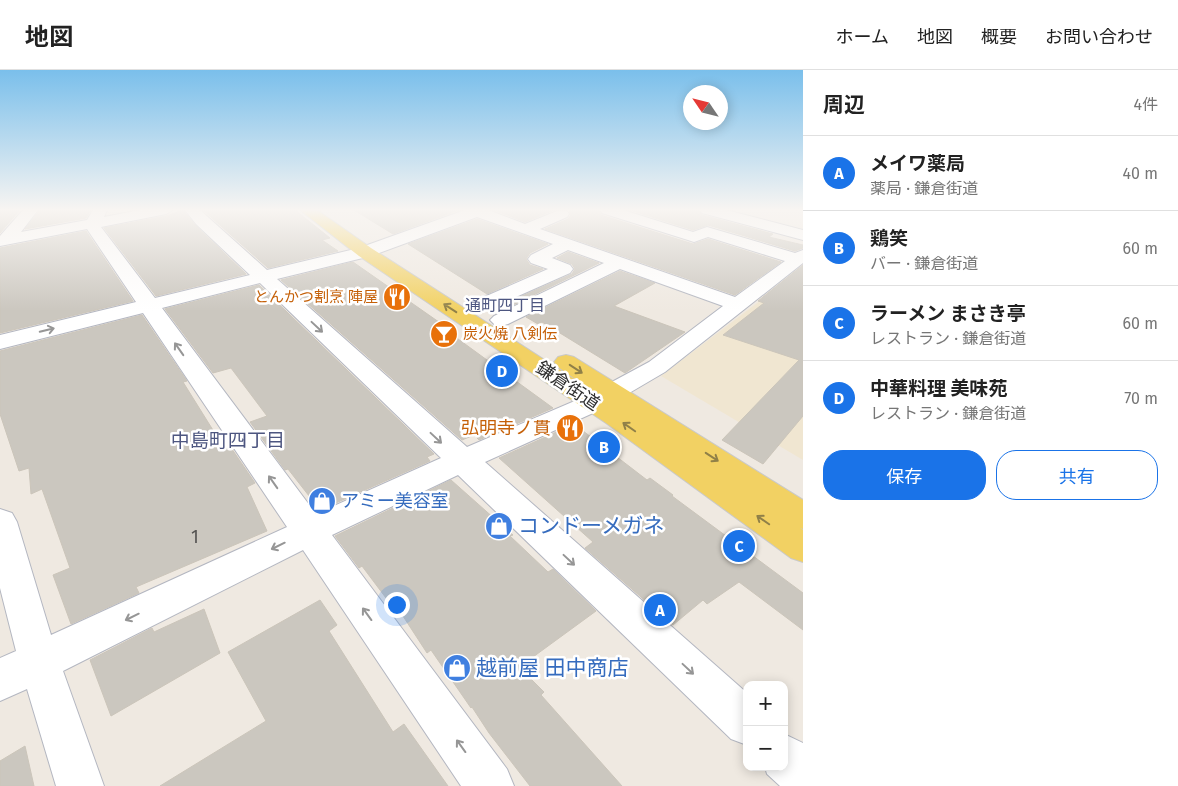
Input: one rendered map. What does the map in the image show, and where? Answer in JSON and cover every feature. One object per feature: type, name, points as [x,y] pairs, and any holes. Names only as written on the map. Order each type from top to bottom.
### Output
[{"type":"main road","name":"鎌倉街道","points":[[367,243],[496,311],[603,398],[803,548]]},
{"type":"main road","name":"鎌倉街道","points":[[369,243],[603,398],[803,516]]},
{"type":"street","points":[[111,243],[147,304],[490,786]]},
{"type":"street","points":[[226,243],[743,719]]},
{"type":"street","points":[[0,342],[147,304],[265,278],[388,243]]},
{"type":"street","points":[[750,243],[801,257]]},
{"type":"street","points":[[496,311],[564,269],[537,259],[566,244],[738,305]]},
{"type":"street","points":[[0,680],[308,532],[603,398],[657,367],[801,257]]},
{"type":"street","points":[[496,311],[618,263]]},
{"type":"street","points":[[1,528],[39,662],[80,786]]},
{"type":"street","points":[[788,762],[803,775]]},
{"type":"shaded area","points":[[803,268],[803,460],[661,376]]},
{"type":"building","points":[[23,243],[94,243],[133,301],[0,333],[0,248]]},
{"type":"building","points":[[116,243],[214,243],[246,274],[156,296]]},
{"type":"building","points":[[240,243],[327,243],[338,251],[268,268]]},
{"type":"building","points":[[586,243],[722,243],[781,262],[735,295]]},
{"type":"building","points":[[770,243],[803,245],[803,248],[795,251]]},
{"type":"building","points":[[408,244],[548,244],[530,253],[526,259],[530,265],[543,269],[487,294]]},
{"type":"building","points":[[568,252],[599,263],[509,307],[504,304],[572,274],[575,269],[572,264],[557,258]]},
{"type":"building","points":[[353,262],[446,327],[443,328],[553,408],[479,440],[474,435],[462,440],[281,280]]},
{"type":"building","points":[[803,265],[803,416],[763,464],[722,440],[799,360],[723,335],[764,303],[758,301]]},
{"type":"building","points":[[620,271],[655,283],[614,306],[685,332],[625,373],[542,322],[538,324],[526,317]]},
{"type":"building","points":[[259,285],[434,454],[427,457],[430,461],[320,510],[288,469],[285,470],[250,422],[267,416],[231,368],[213,373],[165,309]]},
{"type":"building","points":[[142,315],[187,381],[183,382],[216,435],[221,433],[255,483],[247,487],[267,531],[136,587],[139,593],[71,624],[53,575],[70,568],[42,489],[31,494],[29,468],[19,471],[0,414],[0,351]]},
{"type":"building","points":[[574,424],[647,480],[650,478],[803,593],[803,630],[739,582],[707,604],[703,600],[673,625],[585,548],[593,542],[499,458]]},
{"type":"building","points":[[451,480],[513,535],[510,536],[548,572],[553,569],[596,611],[533,657],[534,659],[521,669],[544,692],[541,695],[622,786],[530,786],[489,733],[431,650],[427,653],[401,613],[398,614],[362,566],[359,568],[335,536]]},
{"type":"building","points":[[320,600],[337,625],[329,631],[393,732],[404,724],[448,786],[160,786],[266,721],[228,652]]},
{"type":"building","points":[[204,609],[220,653],[111,716],[90,660],[152,628],[154,632]]},
{"type":"building","points":[[25,746],[34,786],[0,786],[0,761]]},
{"type":"place","name":"とんかつ割烹 陣屋","points":[[397,297]]},
{"type":"place","name":"炭火焼 八剣伝","points":[[444,334]]},
{"type":"place","name":"中華料理 美味苑","points":[[502,371]]},
{"type":"place","name":"弘明寺ノ貫","points":[[570,428]]},
{"type":"place","name":"鶏笑","points":[[604,447]]},
{"type":"place","name":"アミー美容室","points":[[322,501]]},
{"type":"place","name":"コンドーメガネ","points":[[499,526]]},
{"type":"place","name":"ラーメン まさき亭","points":[[739,546]]},
{"type":"place","name":"メイワ薬局","points":[[660,610]]},
{"type":"place","name":"越前屋 田中商店","points":[[457,668]]},
{"type":"district","name":"通町四丁目","points":[[505,305]]},
{"type":"district","name":"中島町四丁目","points":[[228,440]]}]
